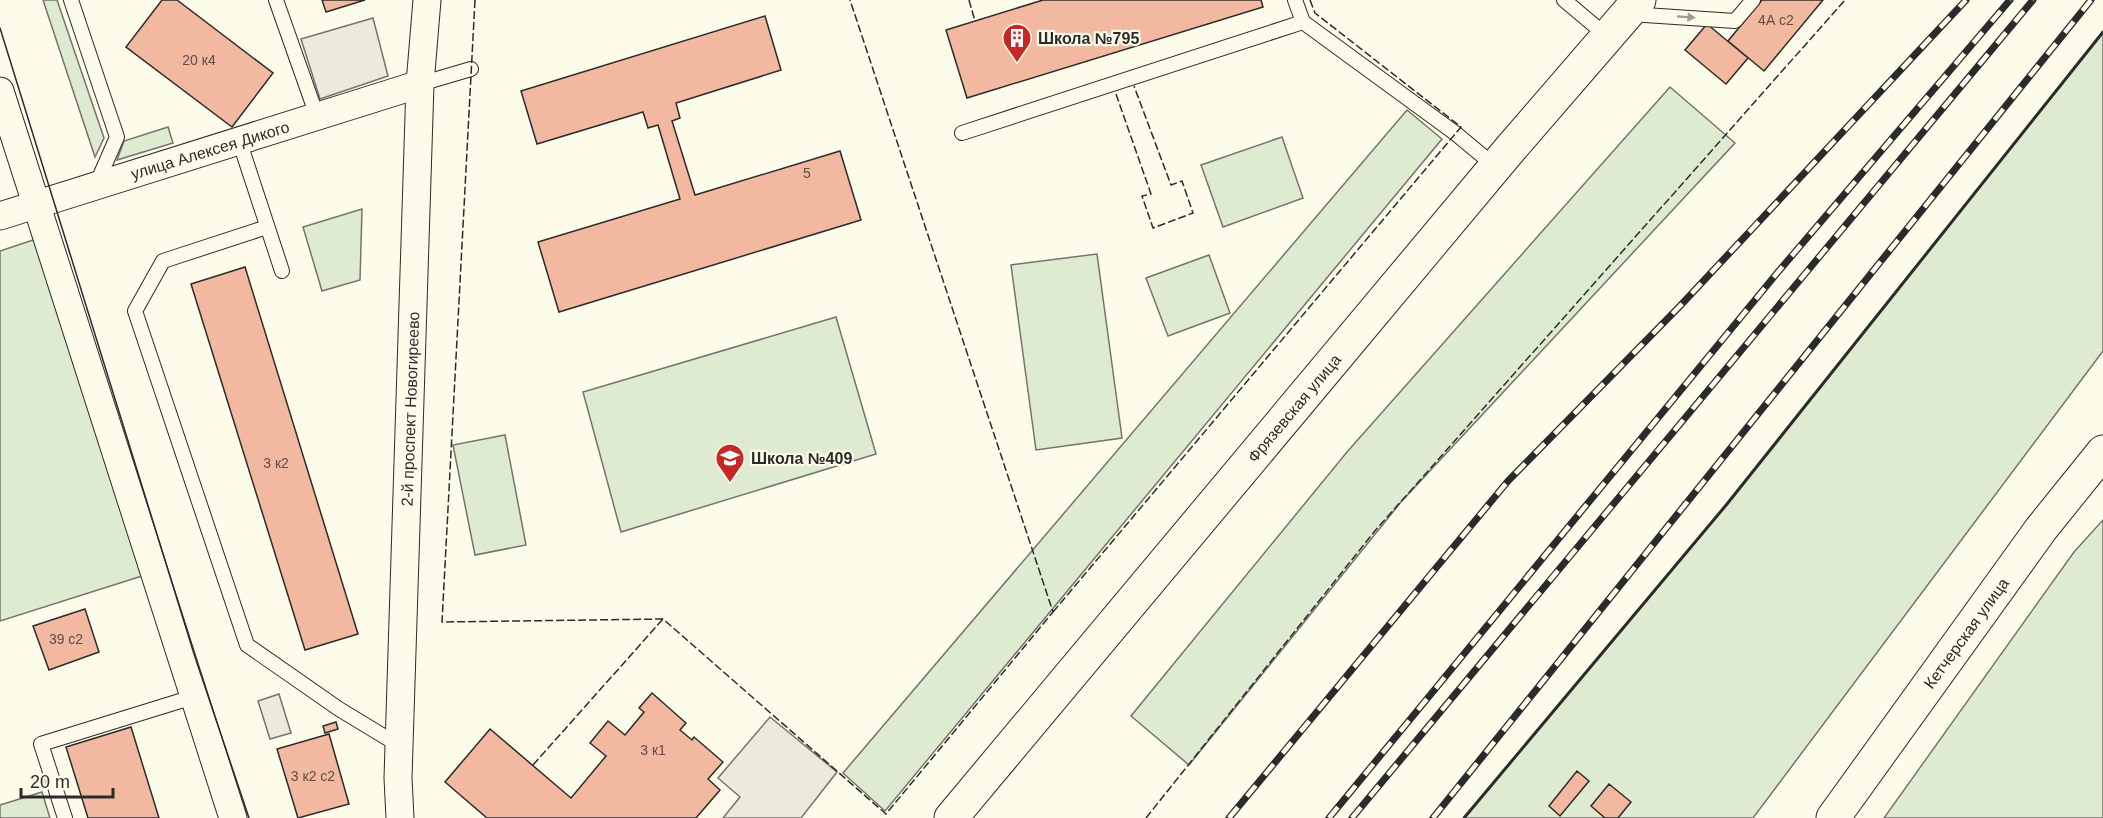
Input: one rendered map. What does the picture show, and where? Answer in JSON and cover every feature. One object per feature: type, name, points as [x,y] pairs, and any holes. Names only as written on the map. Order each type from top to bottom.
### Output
[{"type":"main road","name":"Фрязевская улица","points":[[951,818],[1496,167],[1625,17]]},
{"type":"main road","name":"Кетчерская улица","points":[[1833,818],[2041,529],[2103,452]]},
{"type":"street","name":"2-й проспект Новогиреево","points":[[400,818],[400,746],[420,84],[427,0]]},
{"type":"street","name":"улица Алексея Дикого","points":[[0,216],[420,84]]},
{"type":"street","points":[[0,91],[233,818]]},
{"type":"lane","points":[[71,0],[117,136],[96,185]]},
{"type":"lane","points":[[276,0],[317,116]]},
{"type":"lane","points":[[1295,0],[1303,22],[1496,167]]},
{"type":"lane","points":[[1564,0],[1625,17],[1735,21],[1753,0]]},
{"type":"lane","points":[[962,133],[1303,22]]},
{"type":"lane","points":[[420,84],[471,69]]},
{"type":"lane","points":[[239,140],[282,271]]},
{"type":"lane","points":[[267,227],[164,261],[135,311],[247,645],[339,709],[400,746]]},
{"type":"lane","points":[[65,818],[41,744],[193,697]]},
{"type":"green space","points":[[43,0],[57,0],[104,138],[95,157]]},
{"type":"green space","points":[[2103,32],[2103,351],[1753,818],[1464,818],[1727,504]]},
{"type":"green space","points":[[1670,87],[1735,143],[1401,502],[1189,765],[1131,716],[1347,452]]},
{"type":"green space","points":[[1407,110],[1442,139],[885,811],[843,773]]},
{"type":"green space","points":[[168,127],[173,143],[117,160],[124,141]]},
{"type":"green space","points":[[1282,137],[1303,198],[1223,227],[1201,165]]},
{"type":"green space","points":[[362,209],[360,280],[322,291],[303,227]]},
{"type":"green space","points":[[36,239],[142,576],[0,621],[0,251]]},
{"type":"green space","points":[[1097,254],[1122,438],[1036,450],[1011,265]]},
{"type":"green space","points":[[1209,255],[1230,313],[1168,336],[1146,278]]},
{"type":"green space","points":[[836,317],[876,454],[621,532],[583,392]]},
{"type":"green space","points":[[505,435],[526,545],[475,555],[453,445]]},
{"type":"green space","points":[[2103,520],[2103,818],[1884,818],[2074,552]]},
{"type":"green space","points":[[42,792],[50,818],[0,818],[0,805]]},
{"type":"shaded area","points":[[373,18],[388,76],[320,99],[301,39]]},
{"type":"shaded area","points":[[279,694],[291,733],[270,739],[258,701]]},
{"type":"shaded area","points":[[770,717],[837,772],[801,818],[723,818],[740,797],[718,778]]},
{"type":"building","points":[[162,0],[177,0],[273,73],[232,127],[126,47]]},
{"type":"building","points":[[322,0],[365,0],[326,12]]},
{"type":"building","name":"Школа №795","points":[[1043,0],[1261,0],[1263,7],[967,98],[946,30]]},
{"type":"building","points":[[1762,0],[1823,0],[1764,71],[1728,41]]},
{"type":"building","points":[[765,16],[781,70],[676,103],[680,118],[672,121],[695,195],[840,151],[861,220],[559,312],[538,242],[680,199],[658,125],[648,128],[643,112],[537,144],[521,91]]},
{"type":"building","points":[[1707,24],[1748,58],[1726,84],[1685,50]]},
{"type":"building","points":[[245,267],[358,634],[305,650],[191,284]]},
{"type":"building","points":[[85,609],[99,652],[49,670],[33,626]]},
{"type":"building","points":[[652,693],[686,723],[680,730],[692,740],[694,737],[723,762],[708,779],[720,790],[696,818],[487,818],[445,782],[490,729],[571,798],[606,756],[590,743],[608,721],[625,735],[644,712],[639,708]]},
{"type":"building","points":[[336,722],[338,729],[325,733],[323,726]]},
{"type":"building","points":[[131,727],[159,818],[88,818],[66,747]]},
{"type":"building","points":[[329,734],[349,804],[298,818],[277,749]]},
{"type":"building","points":[[1577,771],[1589,781],[1560,816],[1549,806]]},
{"type":"building","points":[[1609,784],[1631,802],[1618,818],[1605,818],[1591,806]]},
{"type":"tram line","points":[[0,28],[195,657],[249,818]]},
{"type":"railway","points":[[1229,818],[1508,481],[1680,306],[1966,0]]},
{"type":"railway","points":[[1329,818],[1778,272],[2010,0]]},
{"type":"railway","points":[[1352,818],[2033,0]]},
{"type":"railway","points":[[1433,818],[2091,0]]},
{"type":"fence","points":[[475,0],[442,622],[663,619],[886,814],[1053,612],[850,0]]},
{"type":"fence","points":[[969,0],[975,21]]},
{"type":"fence","points":[[1053,612],[1461,127],[1315,13],[1310,0]]},
{"type":"fence","points":[[1146,818],[1374,532],[1845,0]]},
{"type":"fence","points":[[1116,94],[1151,194],[1142,196],[1153,228],[1193,213],[1182,181],[1171,185],[1134,86]]},
{"type":"fence","points":[[533,765],[663,619]]},
{"type":"wall","points":[[1464,818],[1727,504],[2103,32]]},
{"type":"place","name":"Школа №795","points":[[1017,64]]},
{"type":"place","name":"Школа №409","points":[[730,484]]}]
